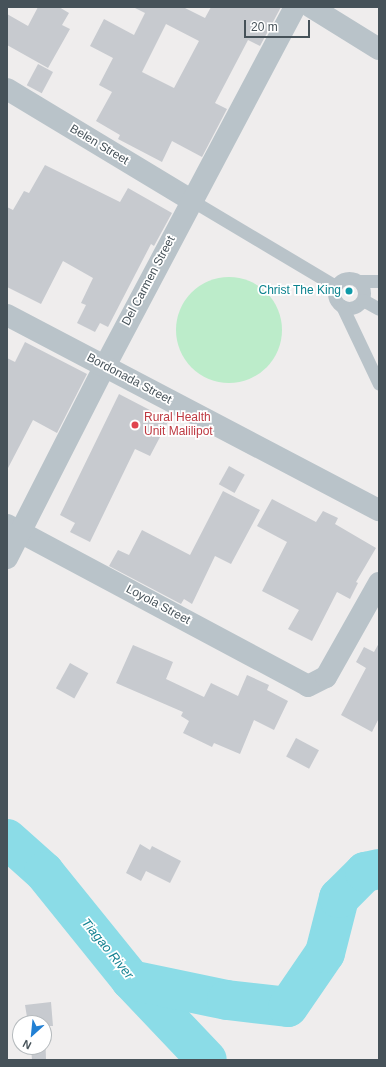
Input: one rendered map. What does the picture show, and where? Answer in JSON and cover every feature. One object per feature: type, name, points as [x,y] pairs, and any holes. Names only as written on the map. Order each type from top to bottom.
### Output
[{"type":"street","name":"Del Carmen Street","points":[[7,558],[14,528],[105,366],[191,200],[295,7]]},
{"type":"street","points":[[311,7],[379,49]]},
{"type":"street","name":"Belen Street","points":[[7,89],[191,200]]},
{"type":"street","name":"Bordonada Street","points":[[7,315],[379,510]]},
{"type":"street","name":"Loyola Street","points":[[14,528],[308,686],[326,677],[379,583]]},
{"type":"lane","points":[[191,200],[335,286]]},
{"type":"lane","points":[[379,281],[359,281],[348,277],[340,280],[335,286],[336,301],[342,306],[379,384]]},
{"type":"lane","points":[[342,306],[350,308],[358,306],[363,300],[365,292],[359,281]]},
{"type":"lane","points":[[363,300],[379,309]]},
{"type":"green space","points":[[229,277],[249,281],[267,292],[278,310],[282,330],[278,350],[267,368],[249,379],[229,383],[209,379],[191,368],[180,350],[176,330],[180,310],[191,292],[209,281]]},
{"type":"building","points":[[38,7],[59,7],[69,13],[62,25],[70,29],[48,68],[7,45],[7,14],[28,26]]},
{"type":"building","points":[[133,7],[183,7],[205,18],[211,7],[281,7],[260,46],[248,40],[215,103],[227,109],[202,157],[172,141],[162,162],[118,139],[120,135],[96,121],[112,92],[99,85],[113,58],[90,46],[104,19],[134,35],[145,13]],"holes":[[[166,24],[199,41],[174,88],[142,72]]]},
{"type":"building","points":[[38,64],[53,72],[42,93],[27,85]]},
{"type":"building","points":[[45,165],[120,202],[128,188],[172,213],[154,246],[151,244],[108,327],[100,323],[95,332],[77,323],[86,305],[81,303],[93,278],[63,261],[41,304],[7,287],[7,207],[13,210],[24,191],[29,193]]},
{"type":"building","points":[[25,342],[87,374],[57,433],[33,420],[7,470],[7,358],[15,362]]},
{"type":"building","points":[[119,394],[169,420],[150,456],[135,449],[90,542],[70,532],[75,523],[60,515]]},
{"type":"building","points":[[229,466],[245,475],[235,493],[219,484]]},
{"type":"building","points":[[223,491],[260,510],[231,564],[215,556],[192,604],[184,599],[181,604],[109,566],[118,550],[129,555],[142,530],[190,555]]},
{"type":"building","points":[[272,499],[316,522],[323,511],[338,518],[335,524],[376,548],[356,582],[358,583],[350,599],[337,592],[312,641],[288,629],[299,610],[262,591],[287,542],[257,526]]},
{"type":"building","points":[[379,643],[379,718],[372,732],[341,715],[366,668],[356,662],[364,647],[374,652]]},
{"type":"building","points":[[133,645],[173,662],[166,679],[204,697],[211,683],[238,696],[247,675],[269,685],[267,690],[288,701],[274,730],[254,720],[240,754],[214,743],[212,747],[183,733],[189,721],[181,716],[183,712],[116,683]]},
{"type":"building","points":[[70,663],[88,673],[74,699],[56,688]]},
{"type":"building","points":[[296,738],[319,750],[309,769],[286,757]]},
{"type":"building","points":[[140,844],[150,850],[152,846],[181,861],[170,883],[146,871],[141,881],[126,873]]},
{"type":"building","points":[[51,1002],[53,1026],[52,1015],[27,1015],[25,1005]]},
{"type":"building","points":[[32,1055],[46,1055],[46,1060],[32,1060]]},
{"type":"waterway","name":"Tiagao River","points":[[7,839],[44,872],[131,980],[207,1060]]},
{"type":"waterway","points":[[131,980],[227,1000],[288,1007],[325,953],[339,898],[365,872],[379,869]]},
{"type":"place","name":"Christ The King","points":[[349,291]]},
{"type":"place","name":"Rural Health Unit Malilipot","points":[[135,425]]}]
